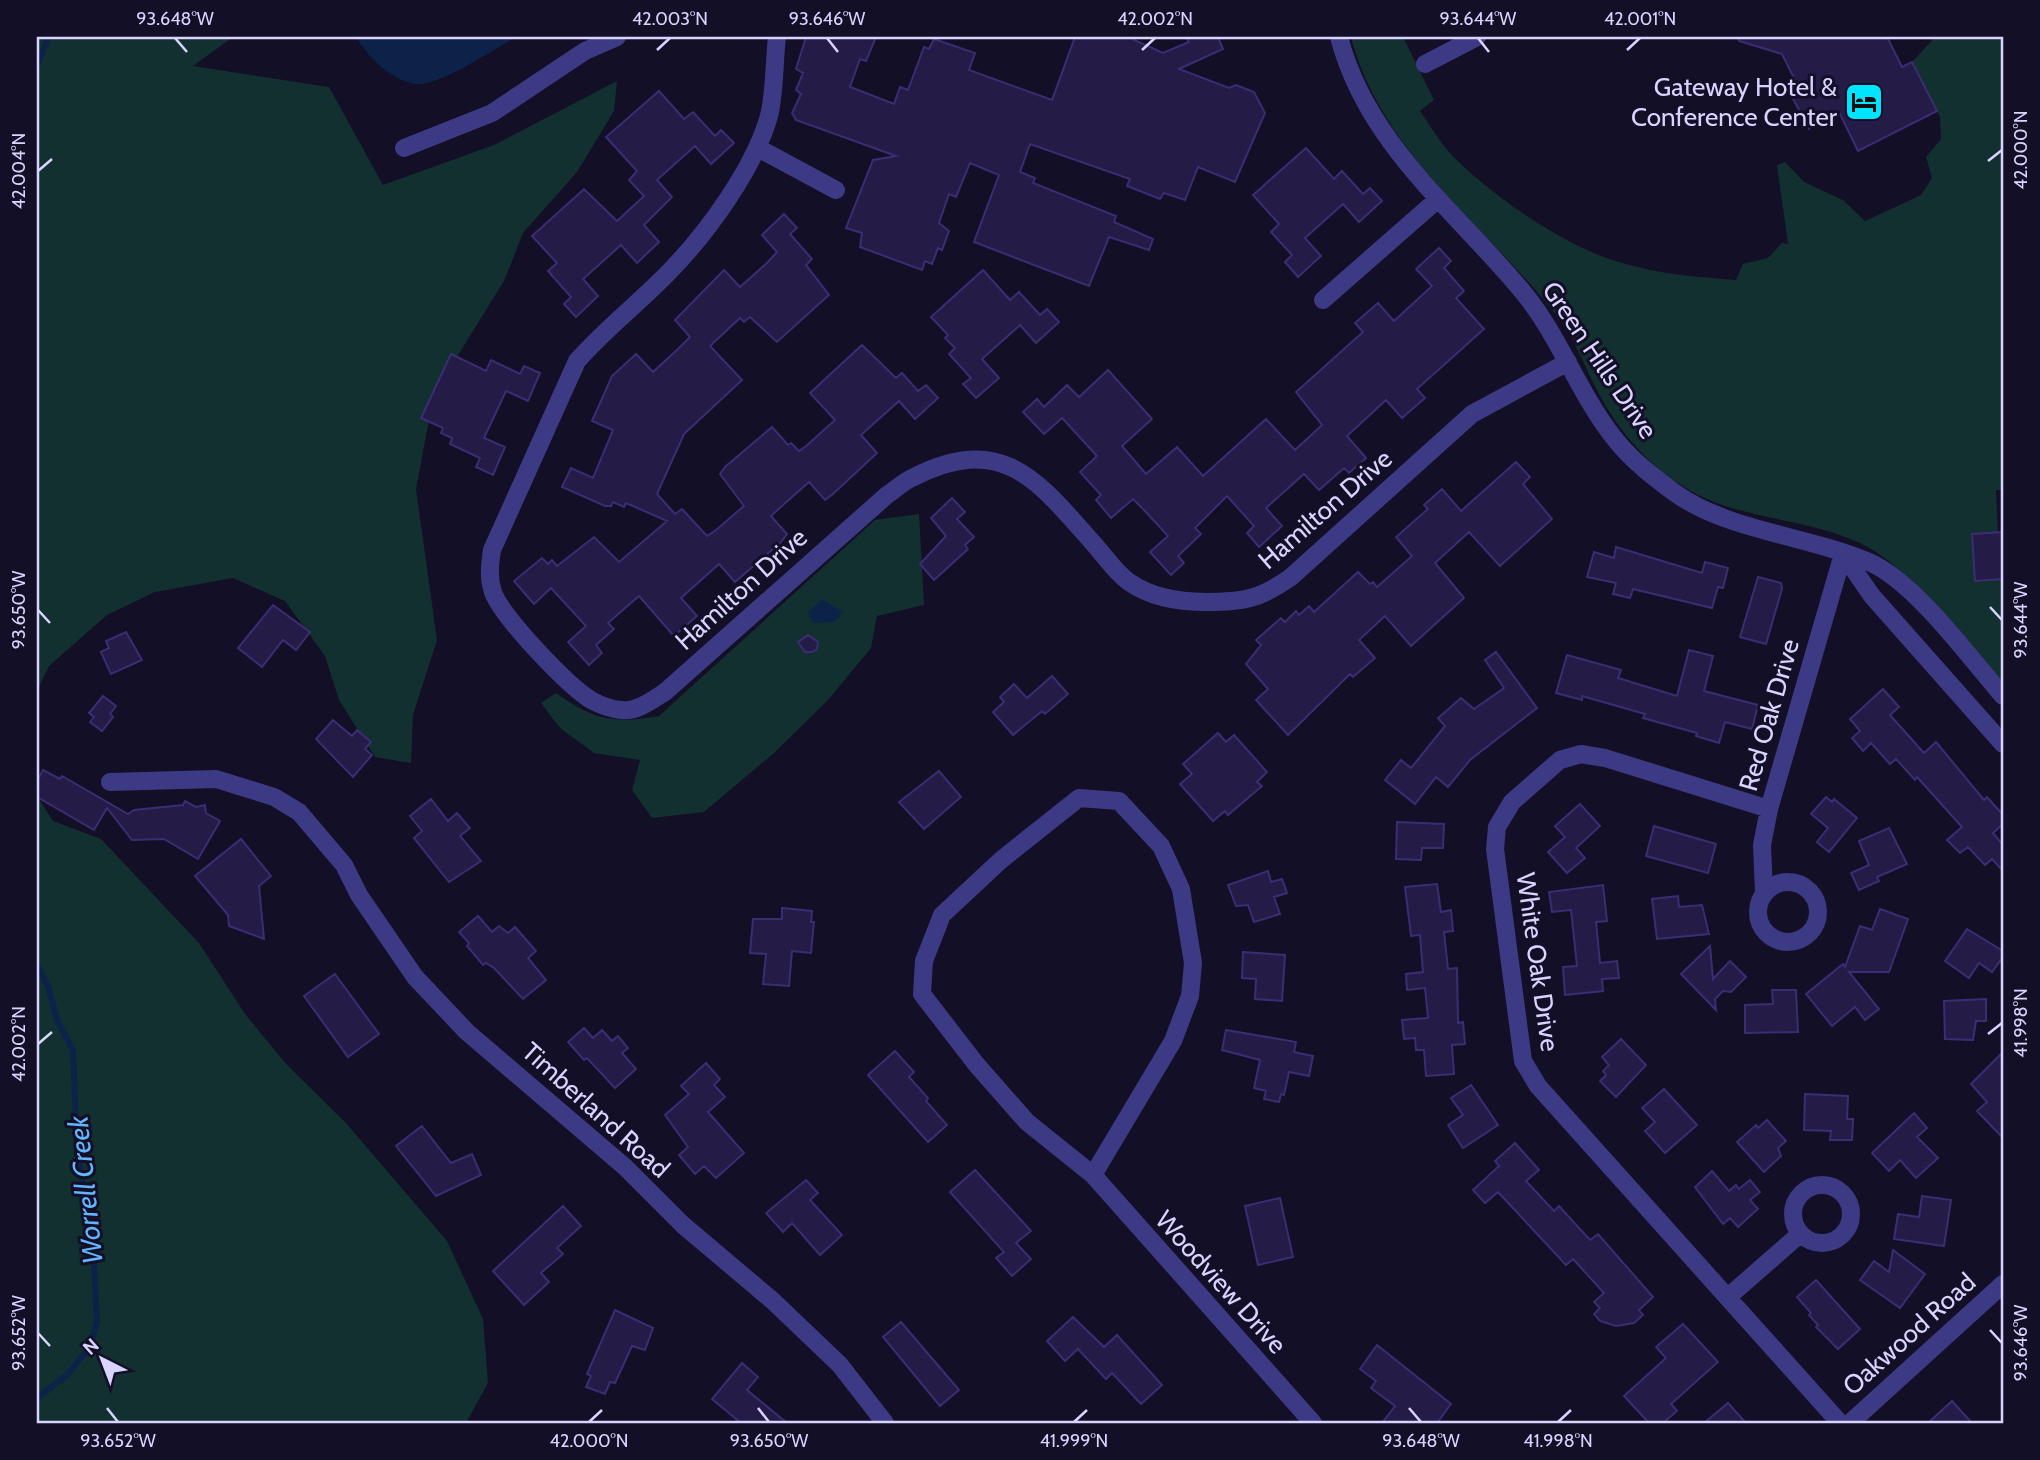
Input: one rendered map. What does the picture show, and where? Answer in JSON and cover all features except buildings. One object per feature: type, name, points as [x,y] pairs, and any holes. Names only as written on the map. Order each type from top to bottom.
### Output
[{"type":"street","points":[[404,148],[492,113],[585,51],[617,37]]},
{"type":"street","name":"Hamilton Drive","points":[[777,37],[770,113],[758,148],[730,193],[669,272],[595,340],[577,362],[492,550],[489,573],[493,593],[504,613],[571,683],[590,699],[606,707],[625,710],[644,706],[665,692],[887,495],[912,477],[946,464],[974,458],[1023,471],[1042,486],[1128,582],[1152,594],[1180,601],[1236,601],[1266,595],[1291,577],[1472,414],[1568,362]]},
{"type":"street","name":"Green Hills Drive","points":[[1339,37],[1347,67],[1374,118],[1397,152],[1437,200],[1523,292],[1618,443],[1644,469],[1678,495],[1716,514],[1870,563],[1894,578],[1915,597],[2003,696]]},
{"type":"street","points":[[1425,64],[1477,37]]},
{"type":"street","points":[[758,148],[836,190]]},
{"type":"street","points":[[1323,300],[1437,200]]},
{"type":"street","points":[[1843,554],[1872,596],[2003,744]]},
{"type":"street","name":"Red Oak Drive","points":[[1763,893],[1762,845],[1769,809],[1843,554]]},
{"type":"street","name":"White Oak Drive","points":[[1769,809],[1605,758],[1581,754],[1560,760],[1512,802],[1497,827],[1495,849],[1523,1061],[1538,1086],[1840,1423]]},
{"type":"street","name":"Timberland Road","points":[[110,782],[216,779],[274,797],[299,812],[344,865],[359,895],[415,977],[467,1032],[625,1167],[683,1225],[773,1301],[840,1365],[885,1423]]},
{"type":"street","name":"Woodview Drive","points":[[1093,1175],[1173,1041],[1190,996],[1192,963],[1181,889],[1161,846],[1119,801],[1079,798],[1001,860],[942,915],[924,961],[922,994],[976,1064],[1027,1122],[1093,1175],[1115,1205],[1313,1423]]},
{"type":"street","points":[[1728,1297],[1800,1234]]},
{"type":"street","name":"Oakwood Road","points":[[1850,1423],[2003,1284]]},
{"type":"green space","points":[[37,37],[233,37],[193,66],[329,87],[383,185],[494,145],[617,81],[614,111],[577,172],[523,233],[504,281],[434,394],[416,489],[437,640],[413,715],[411,763],[375,757],[339,700],[325,656],[285,601],[233,578],[155,592],[107,615],[49,666],[37,691]]},
{"type":"green space","points":[[1351,37],[1403,37],[1434,100],[1420,111],[1448,151],[1483,184],[1551,231],[1598,255],[1634,266],[1736,280],[1743,264],[1768,258],[1782,243],[1788,244],[1777,165],[1785,162],[1804,182],[1843,200],[1865,221],[1921,195],[1932,178],[1926,157],[1941,139],[1940,117],[1912,62],[1935,37],[2003,37],[2003,490],[1996,490],[1998,533],[1972,535],[1975,580],[2003,579],[2003,683],[1918,587],[1879,554],[1839,534],[1748,512],[1704,498],[1671,479],[1647,458],[1625,434],[1606,407],[1573,341],[1553,311],[1409,150],[1385,115],[1365,78]]},
{"type":"green space","points":[[919,514],[924,605],[877,616],[871,648],[828,700],[774,753],[704,812],[652,818],[632,790],[640,760],[594,753],[560,728],[541,703],[556,693],[582,709],[605,718],[629,720],[659,716],[875,520]]},
{"type":"green space","points":[[37,796],[53,821],[101,839],[199,943],[245,1014],[287,1065],[345,1122],[447,1241],[483,1319],[488,1383],[466,1423],[37,1423]]},
{"type":"water","points":[[356,37],[516,37],[451,74],[424,84],[414,84],[396,77],[380,66]]},
{"type":"water","points":[[822,599],[843,612],[834,622],[813,623],[808,612]]},
{"type":"waterway","name":"Worrell Creek","points":[[37,65],[49,37]]},
{"type":"waterway","name":"Worrell Creek","points":[[37,965],[48,986],[57,1020],[73,1050],[77,1152],[93,1245],[97,1322],[90,1347],[66,1376],[37,1398]]},
{"type":"place","name":"Gateway Hotel & Conference Center","points":[[1864,102]]}]
